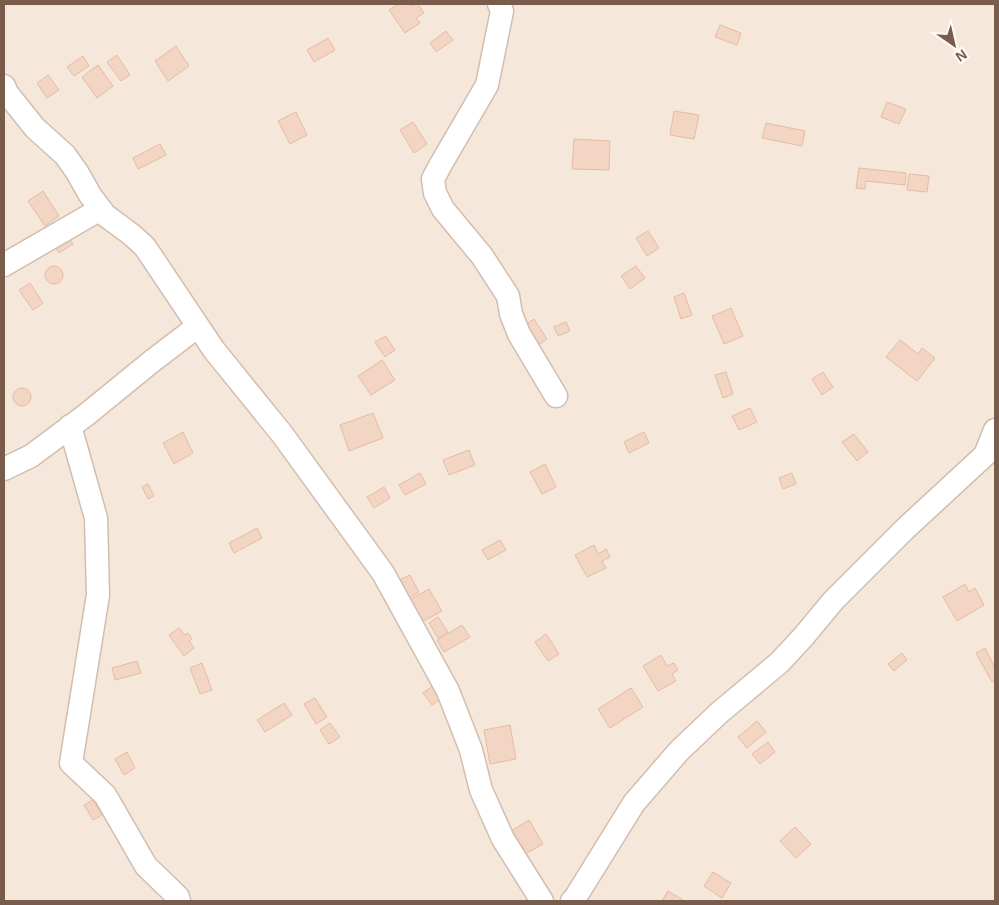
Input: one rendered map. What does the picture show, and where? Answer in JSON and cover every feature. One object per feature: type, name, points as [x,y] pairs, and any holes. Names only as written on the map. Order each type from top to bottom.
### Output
[{"type":"street","points":[[500,4],[502,11],[487,85],[441,164],[434,179],[435,193],[443,209],[482,256],[508,296],[511,314],[518,334],[556,396]]},
{"type":"street","points":[[4,86],[35,128],[65,155],[105,215],[145,247],[214,350],[282,434],[383,572],[448,690],[471,750],[482,790],[503,839],[542,901]]},
{"type":"street","points":[[4,265],[92,214]]},
{"type":"street","points":[[4,469],[32,456],[198,326]]},
{"type":"street","points":[[70,426],[96,518],[98,596],[71,763],[105,795],[146,866],[178,897],[179,901]]},
{"type":"street","points":[[572,901],[634,802],[679,751],[719,713],[780,662],[832,601],[906,528],[986,455],[995,430]]},
{"type":"shaded area","points":[[4,4],[995,4],[995,901],[4,901]]},
{"type":"building","points":[[398,4],[409,4],[410,6],[418,4],[424,13],[416,18],[420,23],[405,33],[389,10]]},
{"type":"building","points":[[720,25],[741,33],[737,45],[715,37]]},
{"type":"building","points":[[446,31],[453,40],[436,52],[430,43]]},
{"type":"building","points":[[328,38],[335,50],[314,62],[307,50]]},
{"type":"building","points":[[176,46],[189,66],[168,81],[155,61]]},
{"type":"building","points":[[117,55],[130,75],[121,81],[107,62]]},
{"type":"building","points":[[83,56],[89,66],[74,76],[67,67]]},
{"type":"building","points":[[98,65],[113,86],[97,98],[82,77]]},
{"type":"building","points":[[48,75],[59,90],[47,98],[37,83]]},
{"type":"building","points":[[887,102],[906,109],[899,124],[881,117]]},
{"type":"building","points":[[674,111],[699,115],[694,139],[670,135]]},
{"type":"building","points":[[296,112],[307,135],[290,144],[278,121]]},
{"type":"building","points":[[413,122],[427,144],[414,153],[400,130]]},
{"type":"building","points":[[766,123],[805,131],[802,146],[762,138]]},
{"type":"building","points":[[574,139],[610,141],[609,170],[572,169]]},
{"type":"building","points":[[160,144],[166,155],[138,169],[133,158]]},
{"type":"building","points":[[859,168],[906,173],[905,185],[866,181],[865,189],[856,188]]},
{"type":"building","points":[[909,174],[929,176],[927,192],[907,190]]},
{"type":"building","points":[[43,191],[59,216],[45,226],[28,201]]},
{"type":"building","points":[[648,231],[659,248],[647,256],[636,238]]},
{"type":"building","points":[[67,235],[73,244],[59,253],[53,243]]},
{"type":"building","points":[[54,266],[60,269],[63,275],[60,281],[54,284],[48,281],[45,275],[48,269]]},
{"type":"building","points":[[636,266],[645,278],[630,289],[621,276]]},
{"type":"building","points":[[30,283],[43,303],[33,310],[19,290]]},
{"type":"building","points":[[684,293],[692,315],[681,319],[674,297]]},
{"type":"building","points":[[731,308],[743,336],[724,344],[712,316]]},
{"type":"building","points":[[534,319],[547,339],[538,345],[525,325]]},
{"type":"building","points":[[566,322],[570,331],[558,336],[554,327]]},
{"type":"building","points":[[386,336],[395,350],[385,357],[375,342]]},
{"type":"building","points":[[900,340],[918,354],[922,348],[935,358],[917,381],[886,357]]},
{"type":"building","points":[[382,360],[395,380],[371,395],[358,376]]},
{"type":"building","points":[[726,372],[733,394],[723,398],[715,375]]},
{"type":"building","points":[[823,372],[833,387],[822,395],[812,379]]},
{"type":"building","points":[[22,388],[28,391],[31,397],[28,403],[22,406],[16,403],[13,397],[16,391]]},
{"type":"building","points":[[750,408],[757,422],[739,430],[732,416]]},
{"type":"building","points":[[373,413],[383,438],[349,451],[340,425]]},
{"type":"building","points":[[183,432],[193,453],[174,464],[163,443]]},
{"type":"building","points":[[644,432],[649,443],[629,453],[624,442]]},
{"type":"building","points":[[854,434],[868,452],[857,461],[842,442]]},
{"type":"building","points":[[469,450],[475,465],[449,475],[443,460]]},
{"type":"building","points":[[545,464],[556,487],[542,494],[530,472]]},
{"type":"building","points":[[420,473],[426,484],[405,495],[399,485]]},
{"type":"building","points":[[792,473],[796,484],[783,489],[779,478]]},
{"type":"building","points":[[148,484],[154,496],[148,499],[142,487]]},
{"type":"building","points":[[384,487],[390,498],[374,508],[367,497]]},
{"type":"building","points":[[257,528],[262,538],[234,553],[229,543]]},
{"type":"building","points":[[500,540],[506,550],[488,560],[482,550]]},
{"type":"building","points":[[594,545],[598,554],[606,549],[610,557],[602,561],[606,568],[587,577],[575,555]]},
{"type":"building","points":[[410,575],[419,592],[409,598],[399,580]]},
{"type":"building","points":[[965,584],[969,592],[975,588],[984,605],[957,621],[943,597]]},
{"type":"building","points":[[429,589],[442,611],[422,622],[409,600]]},
{"type":"building","points":[[438,617],[448,632],[438,638],[429,623]]},
{"type":"building","points":[[462,625],[470,637],[444,652],[437,640]]},
{"type":"building","points":[[179,628],[185,635],[188,633],[192,639],[189,641],[194,648],[184,656],[169,635]]},
{"type":"building","points":[[546,634],[559,654],[548,661],[535,642]]},
{"type":"building","points":[[985,648],[995,668],[995,680],[992,682],[976,653]]},
{"type":"building","points":[[902,653],[907,660],[894,671],[888,664]]},
{"type":"building","points":[[661,655],[667,666],[674,663],[678,670],[672,674],[676,681],[658,691],[643,666]]},
{"type":"building","points":[[137,661],[141,673],[115,680],[112,668]]},
{"type":"building","points":[[202,663],[212,690],[200,694],[190,668]]},
{"type":"building","points":[[433,686],[442,698],[432,705],[423,693]]},
{"type":"building","points":[[631,688],[643,707],[610,728],[598,709]]},
{"type":"building","points":[[315,698],[327,717],[316,724],[304,704]]},
{"type":"building","points":[[284,703],[292,715],[265,732],[257,720]]},
{"type":"building","points":[[757,721],[766,732],[747,748],[738,737]]},
{"type":"building","points":[[330,723],[340,737],[329,744],[320,730]]},
{"type":"building","points":[[510,725],[516,759],[490,764],[484,730]]},
{"type":"building","points":[[768,742],[775,752],[760,764],[752,754]]},
{"type":"building","points":[[127,752],[135,768],[124,775],[115,759]]},
{"type":"building","points":[[93,800],[102,815],[93,820],[84,805]]},
{"type":"building","points":[[529,820],[543,844],[525,854],[511,831]]},
{"type":"building","points":[[795,827],[811,844],[796,858],[780,841]]},
{"type":"building","points":[[713,872],[731,883],[722,898],[704,886]]},
{"type":"building","points":[[668,891],[683,900],[662,901]]}]
